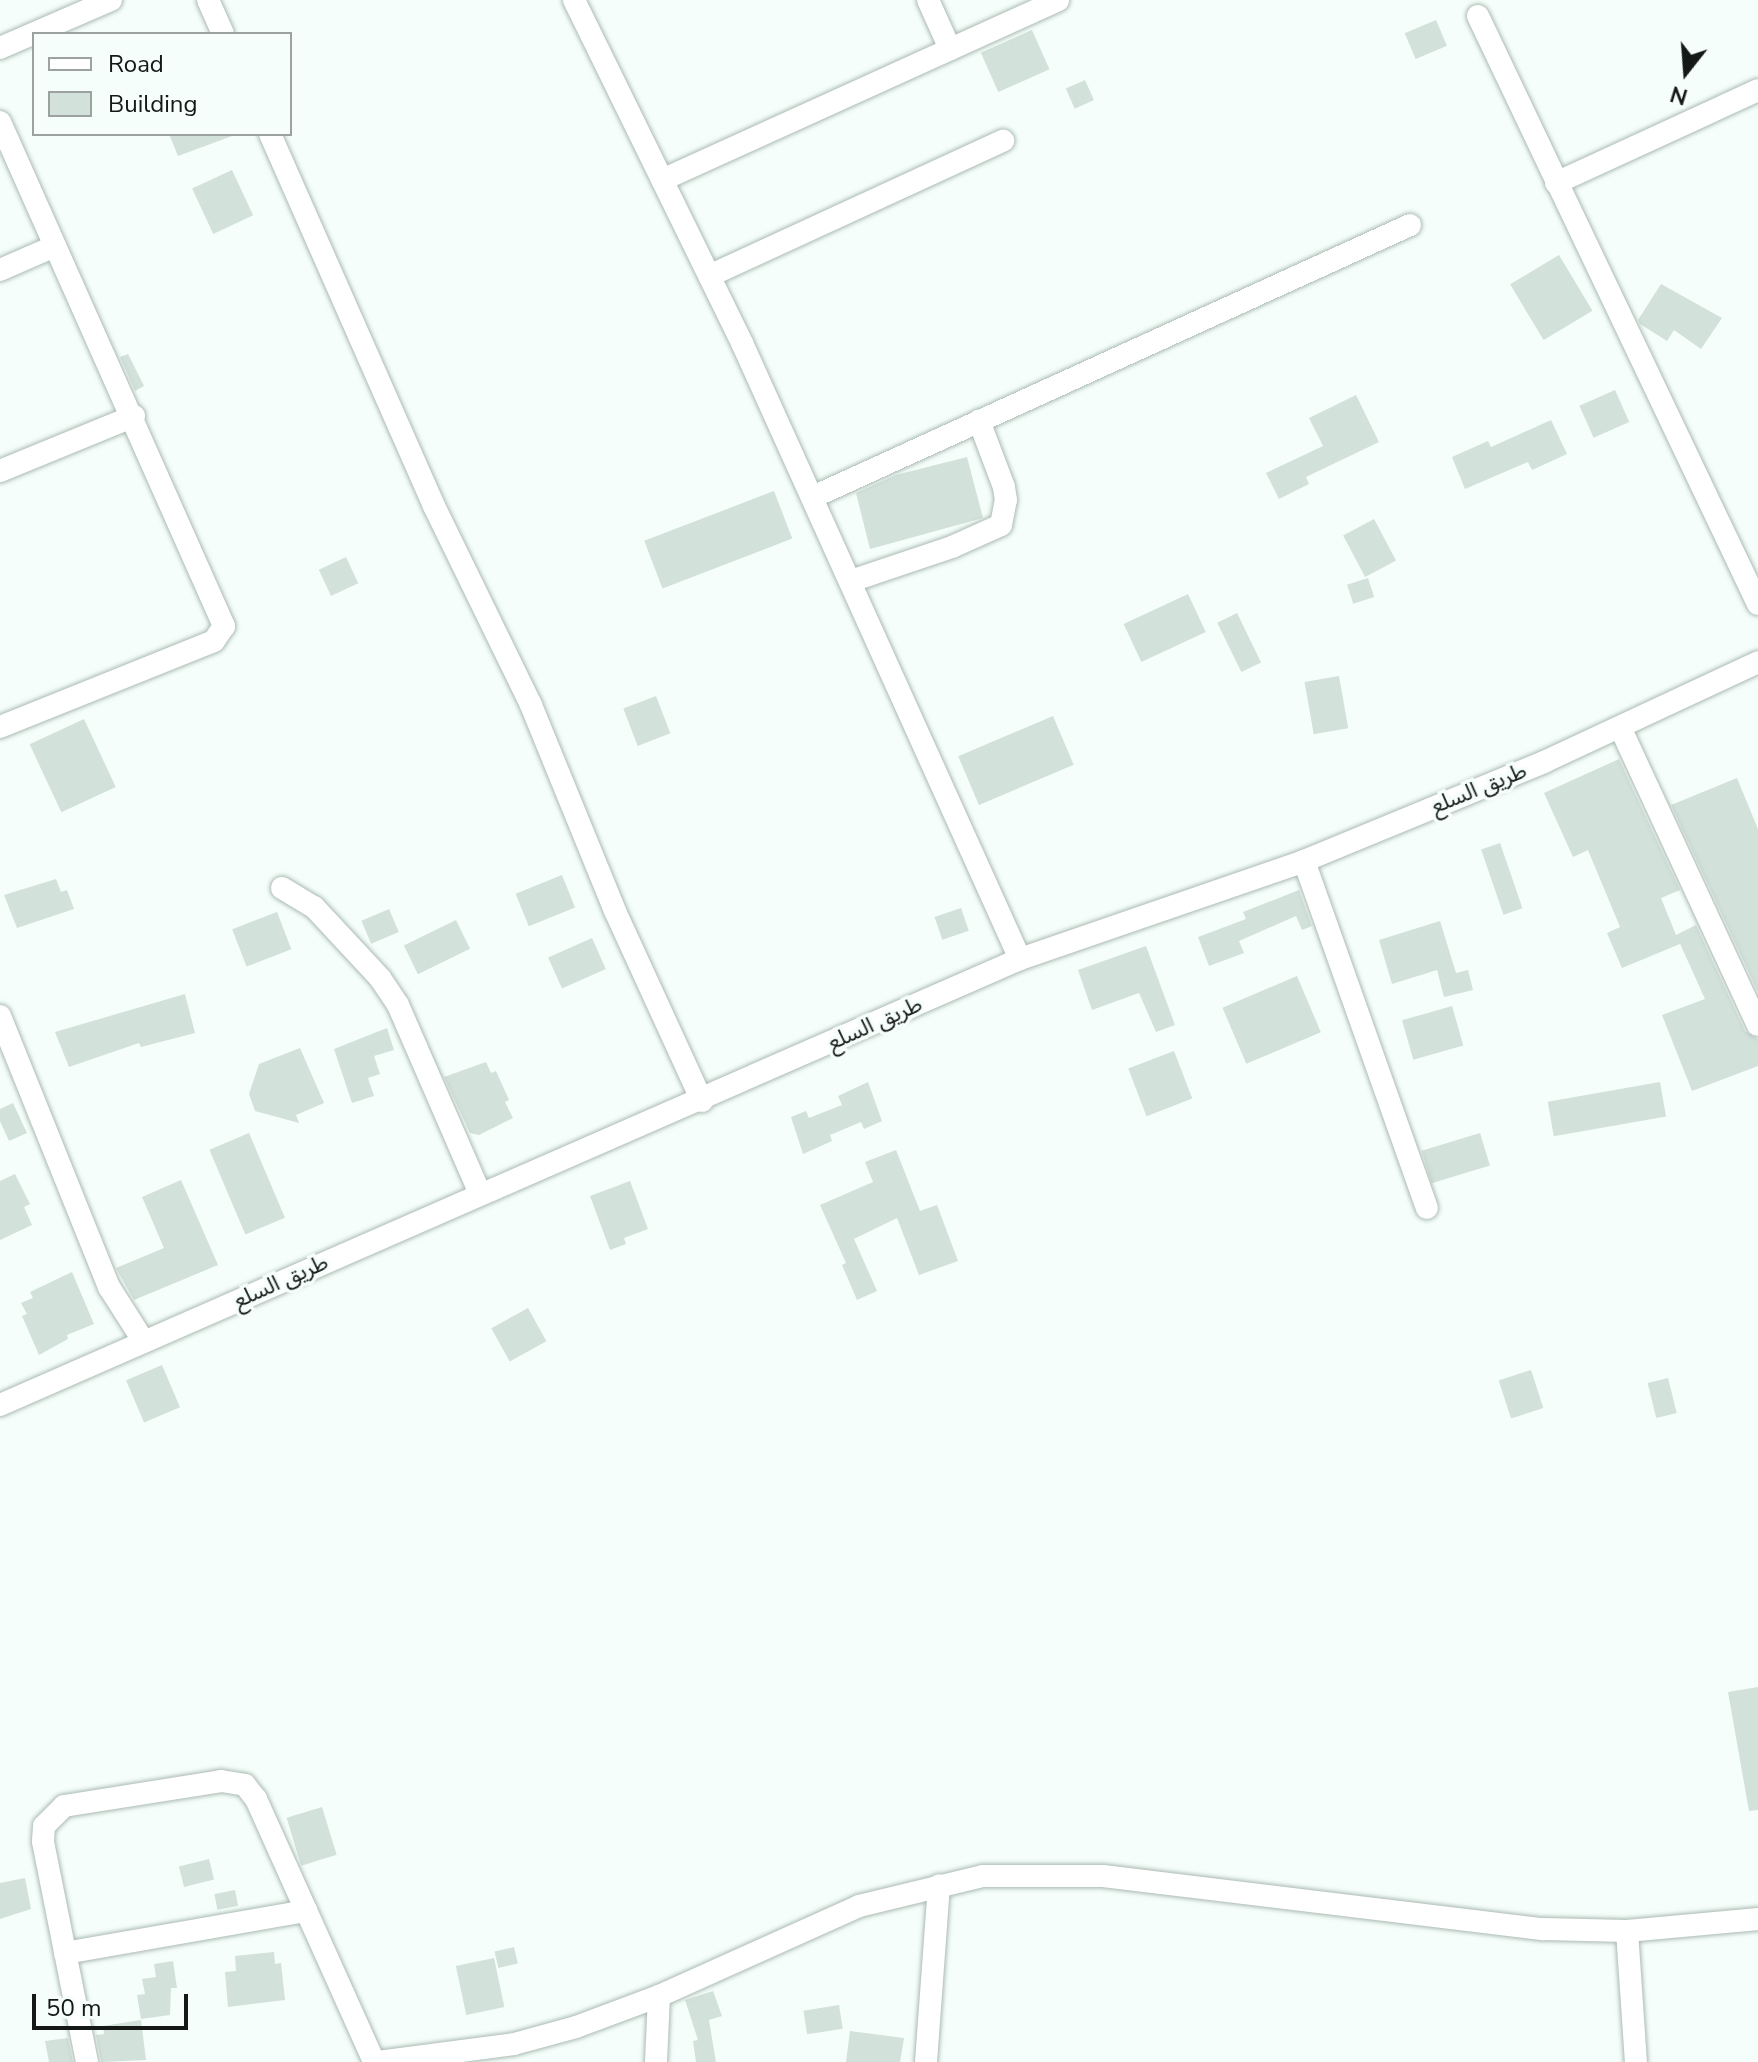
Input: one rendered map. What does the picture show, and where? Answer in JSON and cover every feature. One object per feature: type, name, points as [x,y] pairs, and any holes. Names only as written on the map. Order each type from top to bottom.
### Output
[{"type":"street","points":[[37,32],[111,0]]},
{"type":"street","points":[[208,0],[222,32]]},
{"type":"street","points":[[574,0],[813,497],[1020,959]]},
{"type":"street","points":[[928,0],[950,49]]},
{"type":"street","points":[[662,180],[950,49],[1029,6],[1058,0]]},
{"type":"street","points":[[1478,16],[1758,604]]},
{"type":"street","points":[[0,48],[32,34]]},
{"type":"street","points":[[1556,183],[1758,90]]},
{"type":"street","points":[[0,122],[6,152],[55,246],[223,616],[221,635],[214,641],[0,727]]},
{"type":"street","points":[[271,136],[434,506],[531,705],[615,911],[702,1101]]},
{"type":"street","points":[[709,276],[1003,141]]},
{"type":"street","points":[[813,497],[1410,225]]},
{"type":"street","points":[[0,270],[55,246]]},
{"type":"street","points":[[0,471],[134,416]]},
{"type":"street","points":[[851,581],[952,547],[1001,525],[1006,500],[1004,487],[979,421]]},
{"type":"street","name":"طريق السلع","points":[[0,1405],[480,1194],[702,1101],[1020,959],[1304,861],[1544,762],[1758,662]]},
{"type":"street","points":[[1620,727],[1758,1025]]},
{"type":"street","points":[[1304,861],[1427,1208]]},
{"type":"street","points":[[282,888],[314,907],[380,978],[398,1005],[480,1194]]},
{"type":"street","points":[[0,1016],[109,1287],[144,1342]]},
{"type":"street","points":[[87,2062],[43,1841],[44,1826],[64,1806],[221,1781],[245,1785],[256,1799],[376,2062],[514,2044],[576,2027],[659,1996],[859,1906],[939,1885],[1014,1874],[1103,1876],[1544,1929],[1627,1931],[1758,1919]]},
{"type":"street","points":[[926,2062],[939,1885]]},
{"type":"street","points":[[65,1953],[306,1911]]},
{"type":"street","points":[[1627,1931],[1636,2062]]},
{"type":"street","points":[[656,2062],[659,1996]]},
{"type":"building","points":[[1436,20],[1447,46],[1416,59],[1405,33]]},
{"type":"building","points":[[1032,30],[1049,69],[998,92],[981,53]]},
{"type":"building","points":[[1085,80],[1094,100],[1075,109],[1066,89]]},
{"type":"building","points":[[170,136],[232,136],[178,156]]},
{"type":"building","points":[[232,170],[253,215],[213,234],[192,189]]},
{"type":"building","points":[[1559,255],[1592,311],[1544,340],[1510,284]]},
{"type":"building","points":[[1661,284],[1722,318],[1701,349],[1674,330],[1667,341],[1640,324],[1638,320]]},
{"type":"building","points":[[128,354],[144,386],[135,391],[120,357]]},
{"type":"building","points":[[1615,390],[1629,422],[1594,438],[1579,406]]},
{"type":"building","points":[[1356,395],[1379,442],[1306,477],[1309,484],[1279,499],[1266,473],[1323,446],[1309,418]]},
{"type":"building","points":[[1551,420],[1567,454],[1532,470],[1528,462],[1465,489],[1452,457],[1488,441],[1491,447]]},
{"type":"building","points":[[967,457],[983,518],[870,549],[856,493],[896,475]]},
{"type":"building","points":[[774,491],[792,539],[663,588],[644,541]]},
{"type":"building","points":[[1374,519],[1396,560],[1365,577],[1343,535]]},
{"type":"building","points":[[346,557],[358,583],[331,596],[319,570]]},
{"type":"building","points":[[1368,578],[1374,597],[1353,604],[1347,585]]},
{"type":"building","points":[[1188,594],[1206,632],[1141,662],[1124,624]]},
{"type":"building","points":[[1237,613],[1261,662],[1241,672],[1217,623]]},
{"type":"building","points":[[1339,676],[1348,728],[1314,734],[1305,682]]},
{"type":"building","points":[[656,696],[670,733],[638,746],[623,709]]},
{"type":"building","points":[[1053,716],[1074,765],[979,805],[958,756]]},
{"type":"building","points":[[84,719],[116,787],[61,812],[30,744]]},
{"type":"building","points":[[1619,759],[1680,890],[1661,898],[1676,935],[1696,925],[1745,1031],[1758,1039],[1758,1066],[1692,1091],[1662,1015],[1705,999],[1677,937],[1680,944],[1622,968],[1607,933],[1620,927],[1588,850],[1573,857],[1544,793]]},
{"type":"building","points":[[1737,778],[1758,829],[1758,992],[1671,805]]},
{"type":"building","points":[[1500,843],[1522,908],[1504,915],[1481,850]]},
{"type":"building","points":[[562,875],[575,907],[529,926],[516,894]]},
{"type":"building","points":[[56,879],[61,892],[67,890],[74,909],[17,928],[4,895]]},
{"type":"building","points":[[1299,890],[1312,926],[1302,930],[1296,916],[1239,941],[1244,953],[1209,966],[1198,937],[1246,919],[1243,912]]},
{"type":"building","points":[[961,908],[969,931],[942,940],[935,917]]},
{"type":"building","points":[[389,909],[399,932],[371,944],[361,921]]},
{"type":"building","points":[[277,912],[291,949],[247,967],[232,929]]},
{"type":"building","points":[[456,920],[470,949],[418,974],[404,945]]},
{"type":"building","points":[[1440,921],[1456,973],[1468,970],[1473,990],[1444,997],[1437,970],[1392,984],[1379,940]]},
{"type":"building","points":[[592,938],[606,969],[562,989],[548,958]]},
{"type":"building","points":[[1146,946],[1175,1025],[1156,1032],[1139,993],[1092,1010],[1078,970]]},
{"type":"building","points":[[1297,976],[1321,1032],[1246,1064],[1222,1008]]},
{"type":"building","points":[[185,994],[195,1033],[141,1047],[139,1043],[69,1067],[55,1032]]},
{"type":"building","points":[[1452,1006],[1463,1045],[1413,1060],[1402,1020]]},
{"type":"building","points":[[387,1028],[394,1050],[374,1056],[380,1074],[368,1078],[374,1096],[352,1103],[334,1049]]},
{"type":"building","points":[[300,1048],[324,1103],[296,1115],[299,1123],[255,1111],[249,1094],[259,1064]]},
{"type":"building","points":[[1174,1051],[1192,1099],[1147,1116],[1128,1069]]},
{"type":"building","points":[[486,1062],[491,1073],[496,1071],[513,1118],[479,1135],[470,1133],[444,1077]]},
{"type":"building","points":[[868,1082],[882,1121],[864,1129],[861,1122],[830,1135],[832,1141],[803,1154],[791,1117],[806,1111],[809,1118],[842,1105],[838,1096]]},
{"type":"building","points":[[1660,1082],[1666,1116],[1554,1136],[1548,1102]]},
{"type":"building","points":[[13,1103],[27,1133],[9,1141],[0,1121],[0,1109]]},
{"type":"building","points":[[249,1133],[285,1218],[245,1234],[209,1150]]},
{"type":"building","points":[[1480,1133],[1490,1166],[1432,1183],[1422,1151]]},
{"type":"building","points":[[896,1150],[920,1211],[937,1205],[958,1261],[919,1275],[897,1218],[854,1239],[877,1291],[857,1300],[842,1265],[846,1263],[820,1205],[873,1182],[865,1162]]},
{"type":"building","points":[[15,1174],[30,1204],[24,1207],[32,1225],[0,1240],[0,1181]]},
{"type":"building","points":[[181,1180],[218,1265],[134,1300],[116,1268],[164,1248],[142,1197]]},
{"type":"building","points":[[630,1181],[648,1229],[624,1238],[626,1244],[610,1250],[590,1196]]},
{"type":"building","points":[[72,1272],[94,1324],[67,1335],[68,1339],[39,1355],[22,1316],[27,1314],[21,1303],[33,1298],[30,1292]]},
{"type":"building","points":[[528,1308],[546,1341],[510,1362],[491,1328]]},
{"type":"building","points":[[162,1365],[180,1407],[144,1423],[126,1380]]},
{"type":"building","points":[[1531,1370],[1543,1408],[1511,1419],[1499,1381]]},
{"type":"building","points":[[1668,1378],[1677,1413],[1656,1418],[1648,1383]]},
{"type":"building","points":[[1758,1687],[1758,1810],[1749,1811],[1728,1692]]},
{"type":"building","points":[[322,1807],[337,1855],[301,1866],[287,1818]]},
{"type":"building","points":[[209,1859],[214,1879],[184,1887],[179,1866]]},
{"type":"building","points":[[25,1878],[31,1909],[0,1919],[0,1883]]},
{"type":"building","points":[[235,1890],[238,1906],[217,1910],[214,1894]]},
{"type":"building","points":[[514,1947],[518,1964],[498,1968],[495,1951]]},
{"type":"building","points":[[274,1952],[275,1964],[281,1963],[285,2000],[228,2007],[225,1972],[236,1971],[235,1956]]},
{"type":"building","points":[[494,1958],[504,2007],[466,2015],[456,1966]]},
{"type":"building","points":[[173,1961],[177,1988],[171,1988],[170,2015],[141,2019],[137,1995],[145,1994],[142,1979],[156,1977],[154,1964]]},
{"type":"building","points":[[713,1991],[722,2016],[709,2020],[716,2062],[696,2062],[693,2041],[698,2040],[685,2000]]},
{"type":"building","points":[[839,2005],[843,2029],[807,2034],[803,2011]]},
{"type":"building","points":[[141,2020],[146,2060],[101,2062],[96,2035],[104,2034],[103,2026]]},
{"type":"building","points":[[850,2031],[904,2038],[900,2062],[846,2062]]},
{"type":"building","points":[[68,2038],[73,2062],[49,2062],[45,2041]]}]
